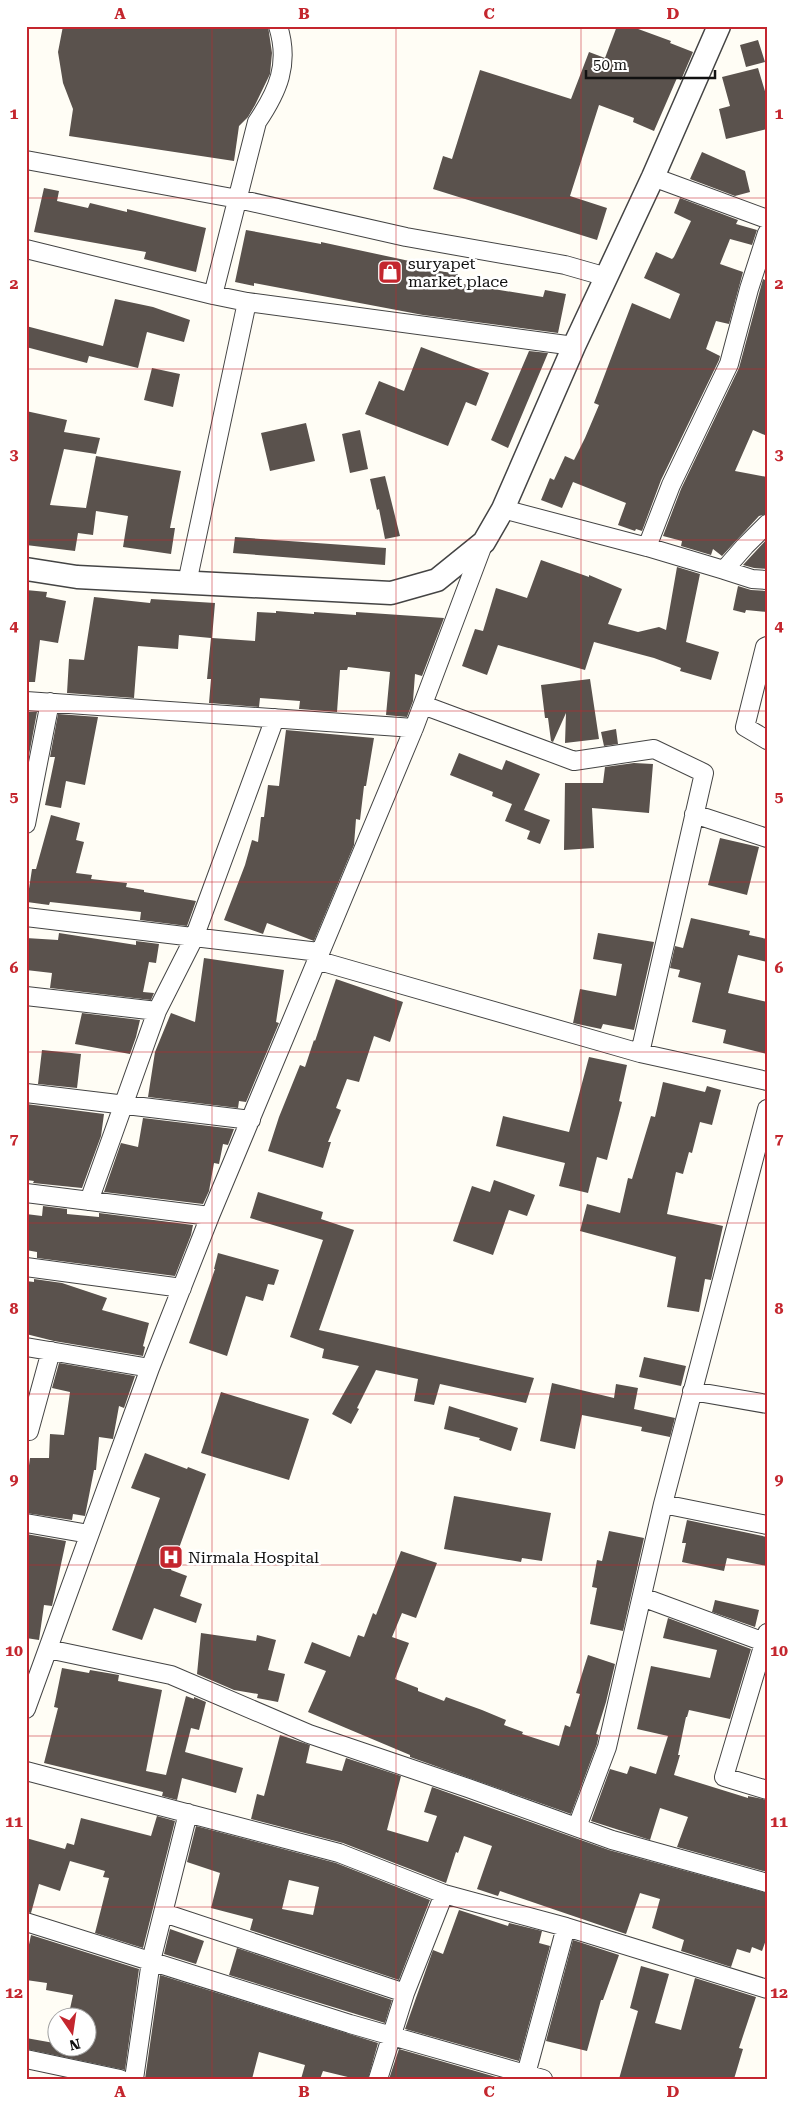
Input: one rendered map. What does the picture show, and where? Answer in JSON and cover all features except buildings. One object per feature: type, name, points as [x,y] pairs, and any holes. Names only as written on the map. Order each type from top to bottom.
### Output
[{"type":"street","points":[[213,294],[258,122],[272,101],[282,74],[281,34],[278,26]]},
{"type":"street","points":[[26,1709],[39,1657],[89,1534],[150,1368],[210,1216],[414,728],[484,542],[503,509],[574,346],[653,177],[719,26]]},
{"type":"street","points":[[26,160],[238,199],[406,237],[564,265],[607,277]]},
{"type":"street","points":[[653,177],[767,219]]},
{"type":"street","points":[[647,547],[671,485],[730,364],[749,289],[767,233]]},
{"type":"street","points":[[26,249],[247,302],[574,346]]},
{"type":"street","points":[[187,583],[247,302]]},
{"type":"street","points":[[503,509],[647,547],[752,579],[767,580]]},
{"type":"street","points":[[724,570],[744,546],[767,524]]},
{"type":"street","points":[[26,569],[77,577],[391,593],[437,580],[484,542]]},
{"type":"street","points":[[767,646],[765,647],[745,727],[767,740]]},
{"type":"street","points":[[26,701],[414,728]]},
{"type":"street","points":[[26,824],[29,796],[50,702]]},
{"type":"street","points":[[423,705],[574,761],[654,749],[704,773],[640,1053]]},
{"type":"street","points":[[89,1201],[156,1011],[194,938],[276,718]]},
{"type":"street","points":[[694,814],[767,838]]},
{"type":"street","points":[[26,917],[318,956],[640,1053],[767,1081]]},
{"type":"street","points":[[26,996],[156,1011]]},
{"type":"street","points":[[26,1093],[251,1120]]},
{"type":"street","points":[[577,1827],[607,1747],[663,1504],[767,1108]]},
{"type":"street","points":[[26,1193],[210,1216]]},
{"type":"street","points":[[26,1267],[182,1288]]},
{"type":"street","points":[[26,1347],[150,1368]]},
{"type":"street","points":[[27,1433],[51,1351]]},
{"type":"street","points":[[692,1391],[767,1404]]},
{"type":"street","points":[[663,1504],[767,1525]]},
{"type":"street","points":[[26,1523],[89,1534]]},
{"type":"street","points":[[642,1597],[766,1640],[724,1777],[767,1790]]},
{"type":"street","points":[[39,1657],[171,1675],[309,1734],[468,1788],[612,1840],[767,1883]]},
{"type":"street","points":[[26,1771],[339,1853],[444,1894],[566,1927],[767,1989]]},
{"type":"street","points":[[134,2079],[151,1961],[188,1813]]},
{"type":"street","points":[[378,2079],[405,1994],[444,1894]]},
{"type":"street","points":[[164,1914],[405,1994]]},
{"type":"street","points":[[26,1922],[391,2036],[535,2076],[566,1927]]},
{"type":"street","points":[[26,2058],[120,2079]]},
{"type":"place","name":"suryapet market place","points":[[390,272]]},
{"type":"place","name":"Nirmala Hospital","points":[[171,1557]]}]
